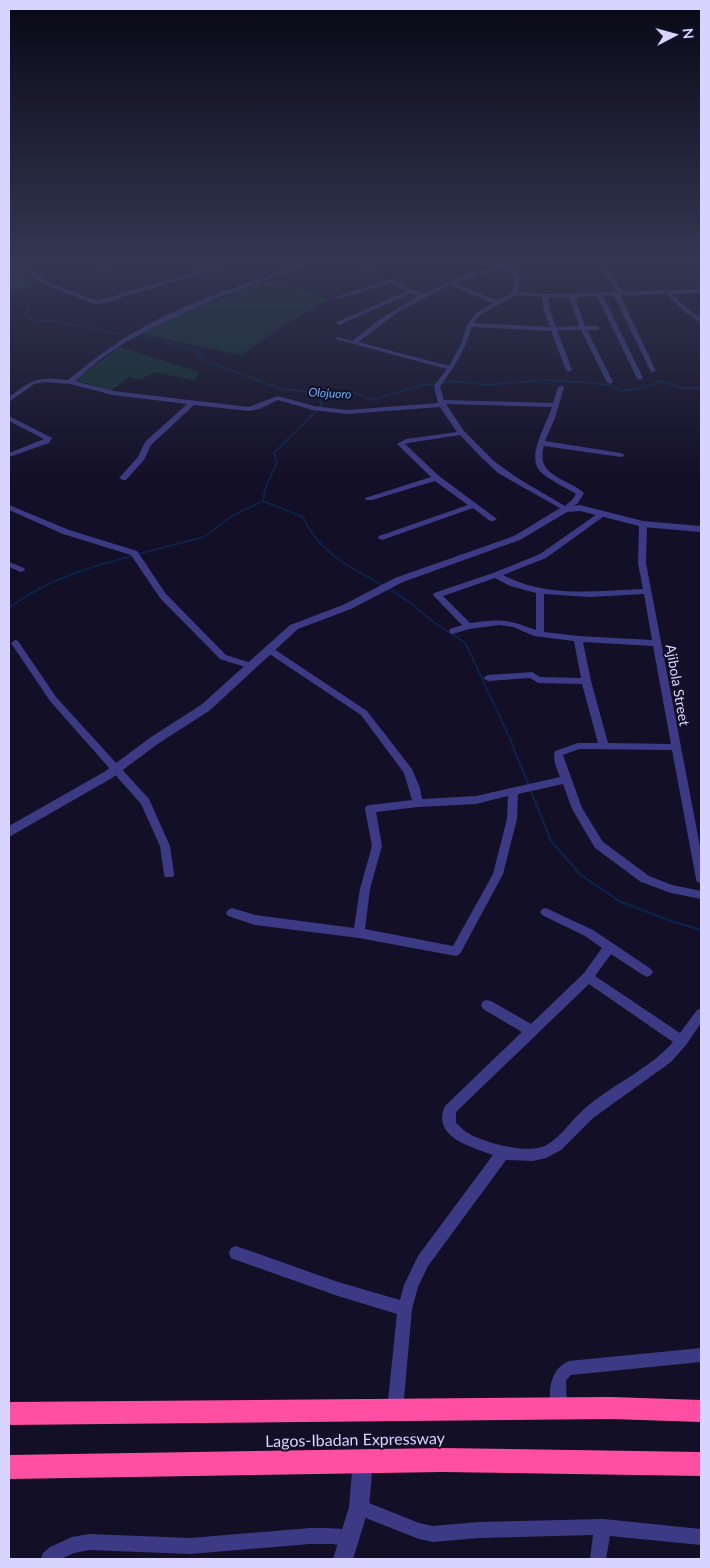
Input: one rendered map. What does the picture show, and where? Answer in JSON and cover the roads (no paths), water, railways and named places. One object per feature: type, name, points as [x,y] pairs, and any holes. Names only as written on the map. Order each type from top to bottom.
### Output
[{"type":"highway","name":"Lagos-Ibadan Expressway","points":[[9,1414],[559,1408],[701,1411]]},
{"type":"highway","name":"Lagos-Ibadan Expressway","points":[[9,1467],[363,1461],[620,1460],[701,1464]]},
{"type":"street","points":[[70,382],[88,365],[134,335]]},
{"type":"street","points":[[353,343],[362,335]]},
{"type":"street","points":[[467,335],[451,368],[439,383],[442,404],[462,433],[502,471],[565,508],[580,508],[643,524],[701,529]]},
{"type":"street","points":[[556,335],[569,370]]},
{"type":"street","points":[[587,335],[610,382]]},
{"type":"street","points":[[619,335],[640,378]]},
{"type":"street","points":[[635,335],[653,371]]},
{"type":"street","points":[[338,339],[451,368]]},
{"type":"street","points":[[9,400],[32,383],[45,380],[70,382],[113,393],[256,409],[273,398],[316,408],[358,411],[488,402],[555,405]]},
{"type":"street","points":[[9,832],[116,770],[155,740],[215,701],[251,666],[262,658],[268,649],[294,627],[347,607],[385,586],[517,538],[575,501],[580,493],[539,466],[538,452],[552,420],[561,387]]},
{"type":"street","points":[[124,478],[137,463],[148,444],[192,403]]},
{"type":"street","points":[[9,418],[48,438],[46,441],[9,455]]},
{"type":"street","points":[[462,433],[406,440],[401,444],[436,478],[493,519]]},
{"type":"street","points":[[541,443],[621,455]]},
{"type":"street","points":[[369,498],[436,478]]},
{"type":"street","points":[[382,538],[474,505]]},
{"type":"street","points":[[9,507],[66,532],[135,555],[163,596],[223,657],[251,666]]},
{"type":"street","points":[[468,626],[437,595],[496,575],[549,553],[603,514]]},
{"type":"street","name":"Ajibola Street","points":[[643,524],[642,563],[701,879]]},
{"type":"street","points":[[9,564],[21,570]]},
{"type":"street","points":[[496,575],[514,585],[540,591],[581,593],[648,591]]},
{"type":"street","points":[[540,591],[540,634]]},
{"type":"street","points":[[453,631],[468,626],[499,622],[540,634],[578,639],[657,643]]},
{"type":"street","points":[[578,639],[586,681],[604,746]]},
{"type":"street","points":[[15,643],[52,699],[145,802],[165,846],[169,874]]},
{"type":"street","points":[[268,649],[364,713],[410,772],[416,788],[418,803]]},
{"type":"street","points":[[488,678],[532,675],[538,680],[586,681]]},
{"type":"street","points":[[675,747],[578,746],[558,753],[577,809],[598,844],[645,879],[671,889],[701,894]]},
{"type":"street","points":[[359,933],[365,889],[377,846],[370,809],[418,803],[476,800],[532,789],[566,779]]},
{"type":"street","points":[[232,913],[255,920],[359,933],[456,951],[498,874],[512,819],[513,792]]},
{"type":"street","points":[[546,912],[590,933],[647,972]]},
{"type":"street","points":[[609,947],[588,977],[450,1110],[450,1126],[464,1138],[503,1153],[534,1155],[546,1152],[556,1146],[588,1114],[655,1068],[682,1042],[701,1014]]},
{"type":"street","points":[[588,977],[682,1042]]},
{"type":"street","points":[[487,1005],[531,1031]]},
{"type":"street","points":[[395,1410],[406,1309],[411,1285],[423,1261],[503,1153]]},
{"type":"street","points":[[236,1253],[338,1290],[406,1309]]},
{"type":"street","points":[[559,1408],[558,1378],[561,1372],[569,1368],[701,1354]]},
{"type":"street","points":[[343,1559],[351,1539],[359,1507],[363,1461]]},
{"type":"street","points":[[359,1507],[419,1531],[433,1534],[478,1530],[603,1527],[701,1538]]},
{"type":"street","points":[[598,1559],[603,1527]]},
{"type":"street","points":[[49,1559],[56,1552],[72,1545],[89,1542],[167,1546],[310,1536],[332,1536],[351,1539]]},
{"type":"waterway","name":"Olojuoro","points":[[131,335],[196,350],[203,360],[281,389],[317,393]]},
{"type":"waterway","name":"Olojuoro","points":[[317,393],[329,391],[353,392],[372,400],[421,385],[455,381],[487,385],[544,380],[578,382],[609,385],[620,391],[643,388],[661,381],[680,388],[701,388]]},
{"type":"waterway","points":[[263,501],[265,489],[277,462],[274,453],[322,405],[317,393]]},
{"type":"waterway","points":[[138,554],[204,537],[232,516],[263,501]]},
{"type":"waterway","points":[[263,501],[303,517],[322,546],[335,557],[408,601],[434,623],[466,644],[511,741]]},
{"type":"waterway","points":[[9,608],[52,582],[100,565],[133,556]]},
{"type":"waterway","points":[[510,739],[551,841],[581,875],[619,901],[668,920],[701,930]]}]
